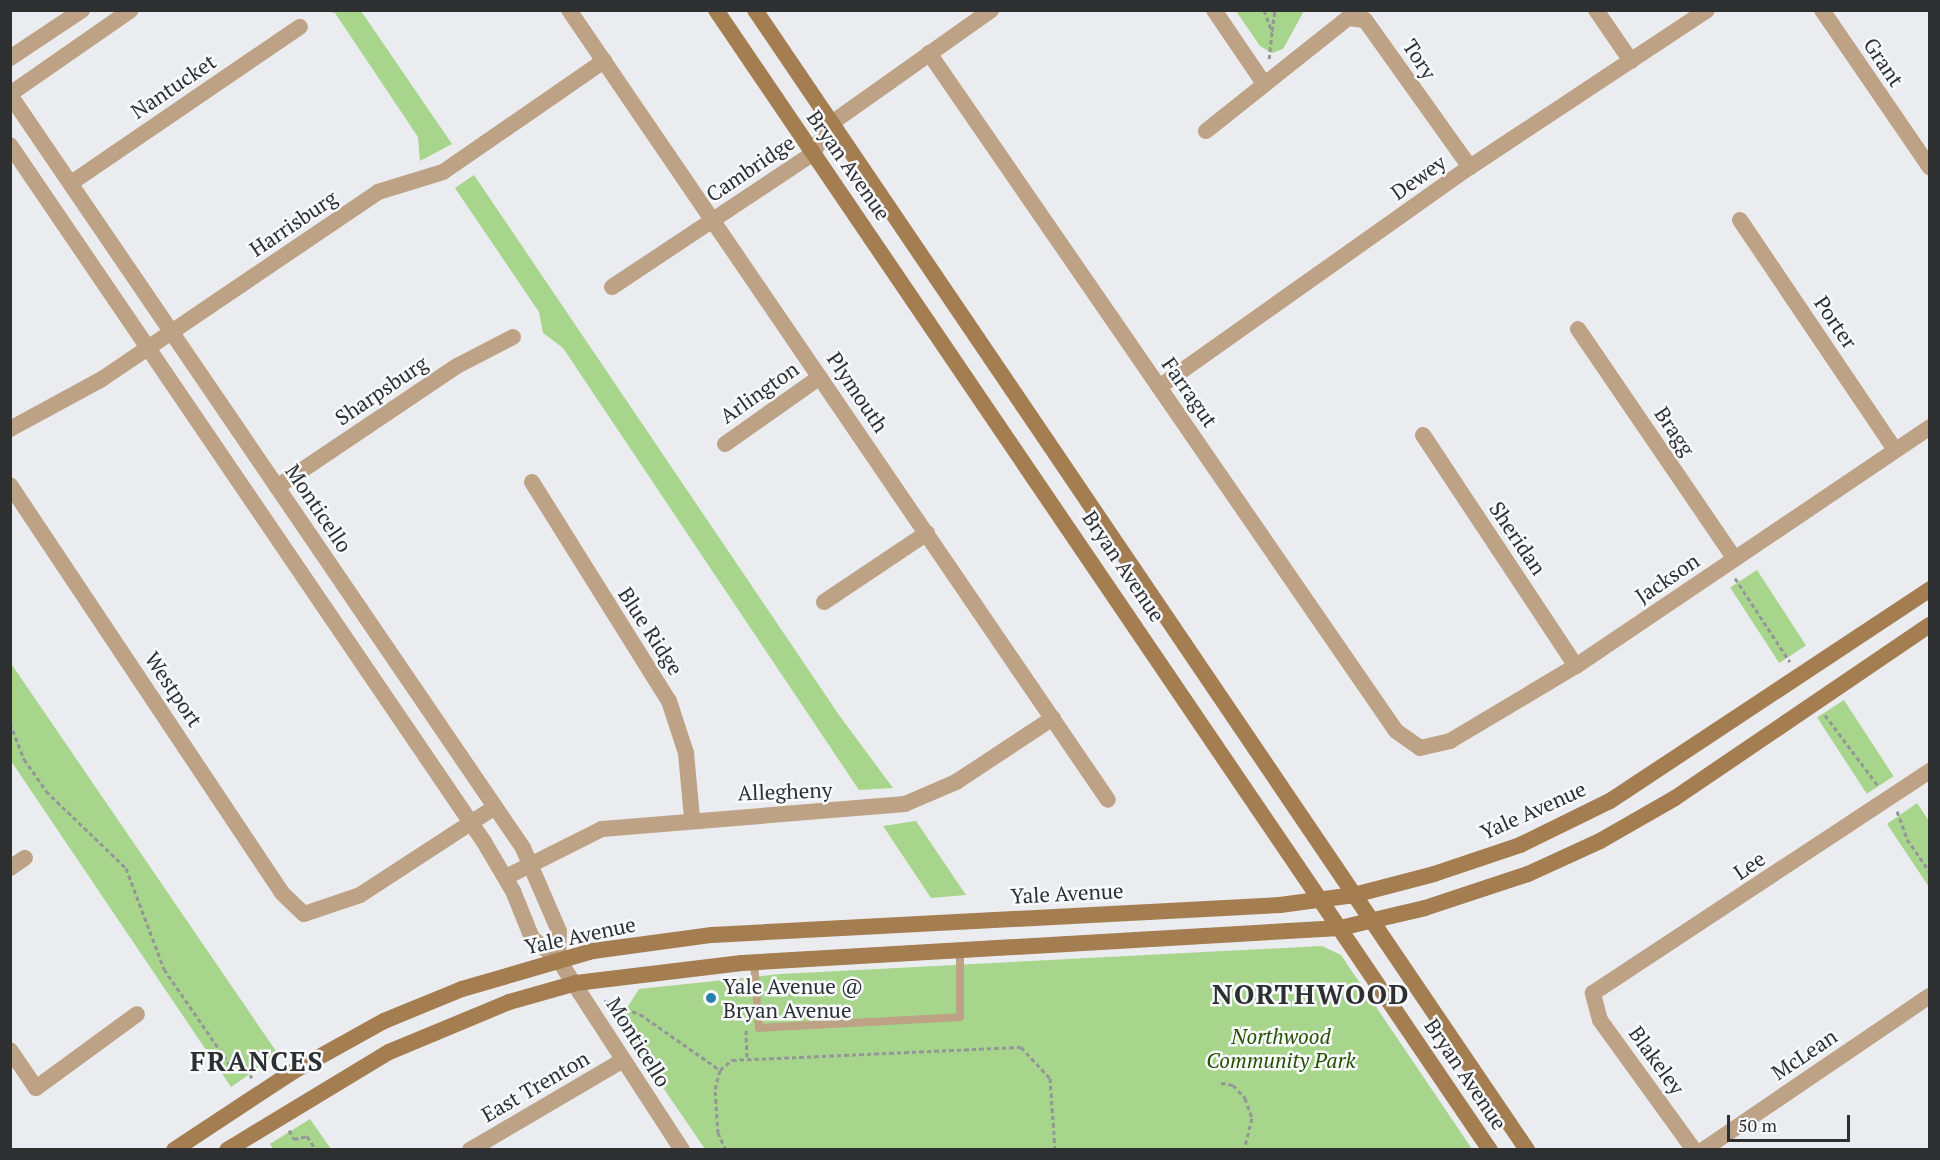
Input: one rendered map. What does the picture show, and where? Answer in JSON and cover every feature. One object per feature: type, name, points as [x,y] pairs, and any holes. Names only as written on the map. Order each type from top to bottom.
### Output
[{"type":"main road","name":"Bryan Avenue","points":[[717,10],[812,154],[1490,1149]]},
{"type":"main road","name":"Bryan Avenue","points":[[755,10],[1527,1149]]},
{"type":"main road","name":"Yale Avenue","points":[[174,1149],[262,1092],[384,1021],[558,959],[712,935],[1322,901],[1434,874],[1552,830],[1661,770],[1929,589]]},
{"type":"main road","points":[[227,1149],[278,1116],[399,1047],[499,1006],[576,983],[754,962],[960,952],[1340,928],[1496,886],[1600,841],[1817,703],[1929,625]]},
{"type":"street","points":[[10,58],[82,10]]},
{"type":"street","points":[[10,95],[131,10]]},
{"type":"street","name":"Plymouth","points":[[569,10],[1108,800]]},
{"type":"street","name":"Cambridge","points":[[612,287],[812,154],[833,122],[991,10]]},
{"type":"street","points":[[1214,10],[1263,82]]},
{"type":"street","points":[[1596,10],[1631,61]]},
{"type":"street","name":"Dewey","points":[[1159,387],[1470,167],[1707,10]]},
{"type":"street","name":"Grant","points":[[1822,10],[1929,168]]},
{"type":"street","name":"Tory","points":[[1206,131],[1263,82],[1348,18],[1365,20],[1470,167]]},
{"type":"street","name":"Nantucket","points":[[71,183],[300,27]]},
{"type":"street","name":"Farragut","points":[[930,53],[1396,730],[1420,748]]},
{"type":"street","name":"Harrisburg","points":[[10,429],[148,348],[378,192],[443,172],[604,62]]},
{"type":"street","name":"Monticello","points":[[10,95],[532,863],[559,932],[558,959]]},
{"type":"street","name":"Monticello","points":[[10,145],[472,823],[506,877],[532,938],[558,959],[576,983],[622,1061],[682,1149]]},
{"type":"street","name":"Porter","points":[[1740,220],[1895,450]]},
{"type":"street","name":"Bragg","points":[[1578,329],[1730,562]]},
{"type":"street","name":"Sharpsburg","points":[[277,487],[457,366],[513,337]]},
{"type":"street","name":"Arlington","points":[[725,444],[820,377]]},
{"type":"street","name":"Jackson","points":[[1420,748],[1450,741],[1576,666],[1929,427]]},
{"type":"street","name":"Sheridan","points":[[1423,435],[1576,666]]},
{"type":"street","name":"Blue Ridge","points":[[532,482],[669,701],[686,753],[692,819]]},
{"type":"street","name":"Westport","points":[[10,485],[282,893],[304,914],[360,895],[472,823]]},
{"type":"street","points":[[824,602],[927,533]]},
{"type":"street","name":"Allegheny","points":[[506,877],[602,829],[692,819],[905,804],[956,782],[1053,718]]},
{"type":"street","name":"Lee","points":[[1593,993],[1929,771]]},
{"type":"street","points":[[472,823],[495,807]]},
{"type":"street","points":[[10,868],[25,858]]},
{"type":"street","name":"Blakeley","points":[[1593,993],[1600,1020],[1694,1149]]},
{"type":"street","name":"McLean","points":[[1703,1149],[1929,996]]},
{"type":"street","points":[[10,1050],[36,1088],[137,1014]]},
{"type":"street","name":"East Trenton","points":[[470,1149],[622,1061]]},
{"type":"lane","points":[[754,962],[759,1028],[960,1017],[960,952]]},
{"type":"path","points":[[1264,10],[1272,32]]},
{"type":"path","points":[[1263,82],[1275,10]]},
{"type":"path","points":[[1730,562],[1800,676]]},
{"type":"path","points":[[1817,703],[1855,761],[1888,799],[1929,872]]},
{"type":"path","points":[[10,723],[24,759],[46,791],[126,868],[164,969],[230,1065],[243,1062],[262,1092]]},
{"type":"path","points":[[587,1001],[614,1001],[640,1014],[720,1070]]},
{"type":"path","points":[[720,1070],[747,1057],[1021,1047],[1050,1078],[1055,1149]]},
{"type":"path","points":[[720,1070],[714,1113],[726,1149]]},
{"type":"path","points":[[1221,1083],[1233,1085],[1245,1098],[1252,1118],[1244,1149]]},
{"type":"path","points":[[278,1116],[294,1139],[307,1136],[316,1149]]},
{"type":"green space","points":[[327,11],[361,11],[452,144],[420,161],[418,137],[335,13]]},
{"type":"green space","points":[[1236,11],[1304,11],[1283,49],[1272,53],[1260,46]]},
{"type":"green space","points":[[474,175],[839,715],[893,788],[859,790],[563,348],[543,333],[539,312],[455,188]]},
{"type":"green space","points":[[1757,570],[1806,645],[1779,663],[1730,587]]},
{"type":"green space","points":[[10,662],[278,1054],[231,1087],[11,761]]},
{"type":"green space","points":[[1844,700],[1894,776],[1867,794],[1817,717]]},
{"type":"green space","points":[[1917,803],[1929,821],[1929,887],[1887,824]]},
{"type":"green space","points":[[916,821],[966,895],[931,898],[883,826]]},
{"type":"green space","name":"Northwood Community Park","points":[[1322,946],[1341,955],[1472,1149],[705,1149],[618,1022],[639,989],[780,974]]},
{"type":"green space","points":[[310,1119],[331,1149],[273,1149],[270,1144]]},
{"type":"place","name":"Yale Avenue @ Bryan Avenue","points":[[711,998]]},
{"type":"district","name":"NORTHWOOD","points":[[1311,995]]},
{"type":"district","name":"FRANCES","points":[[257,1062]]}]
